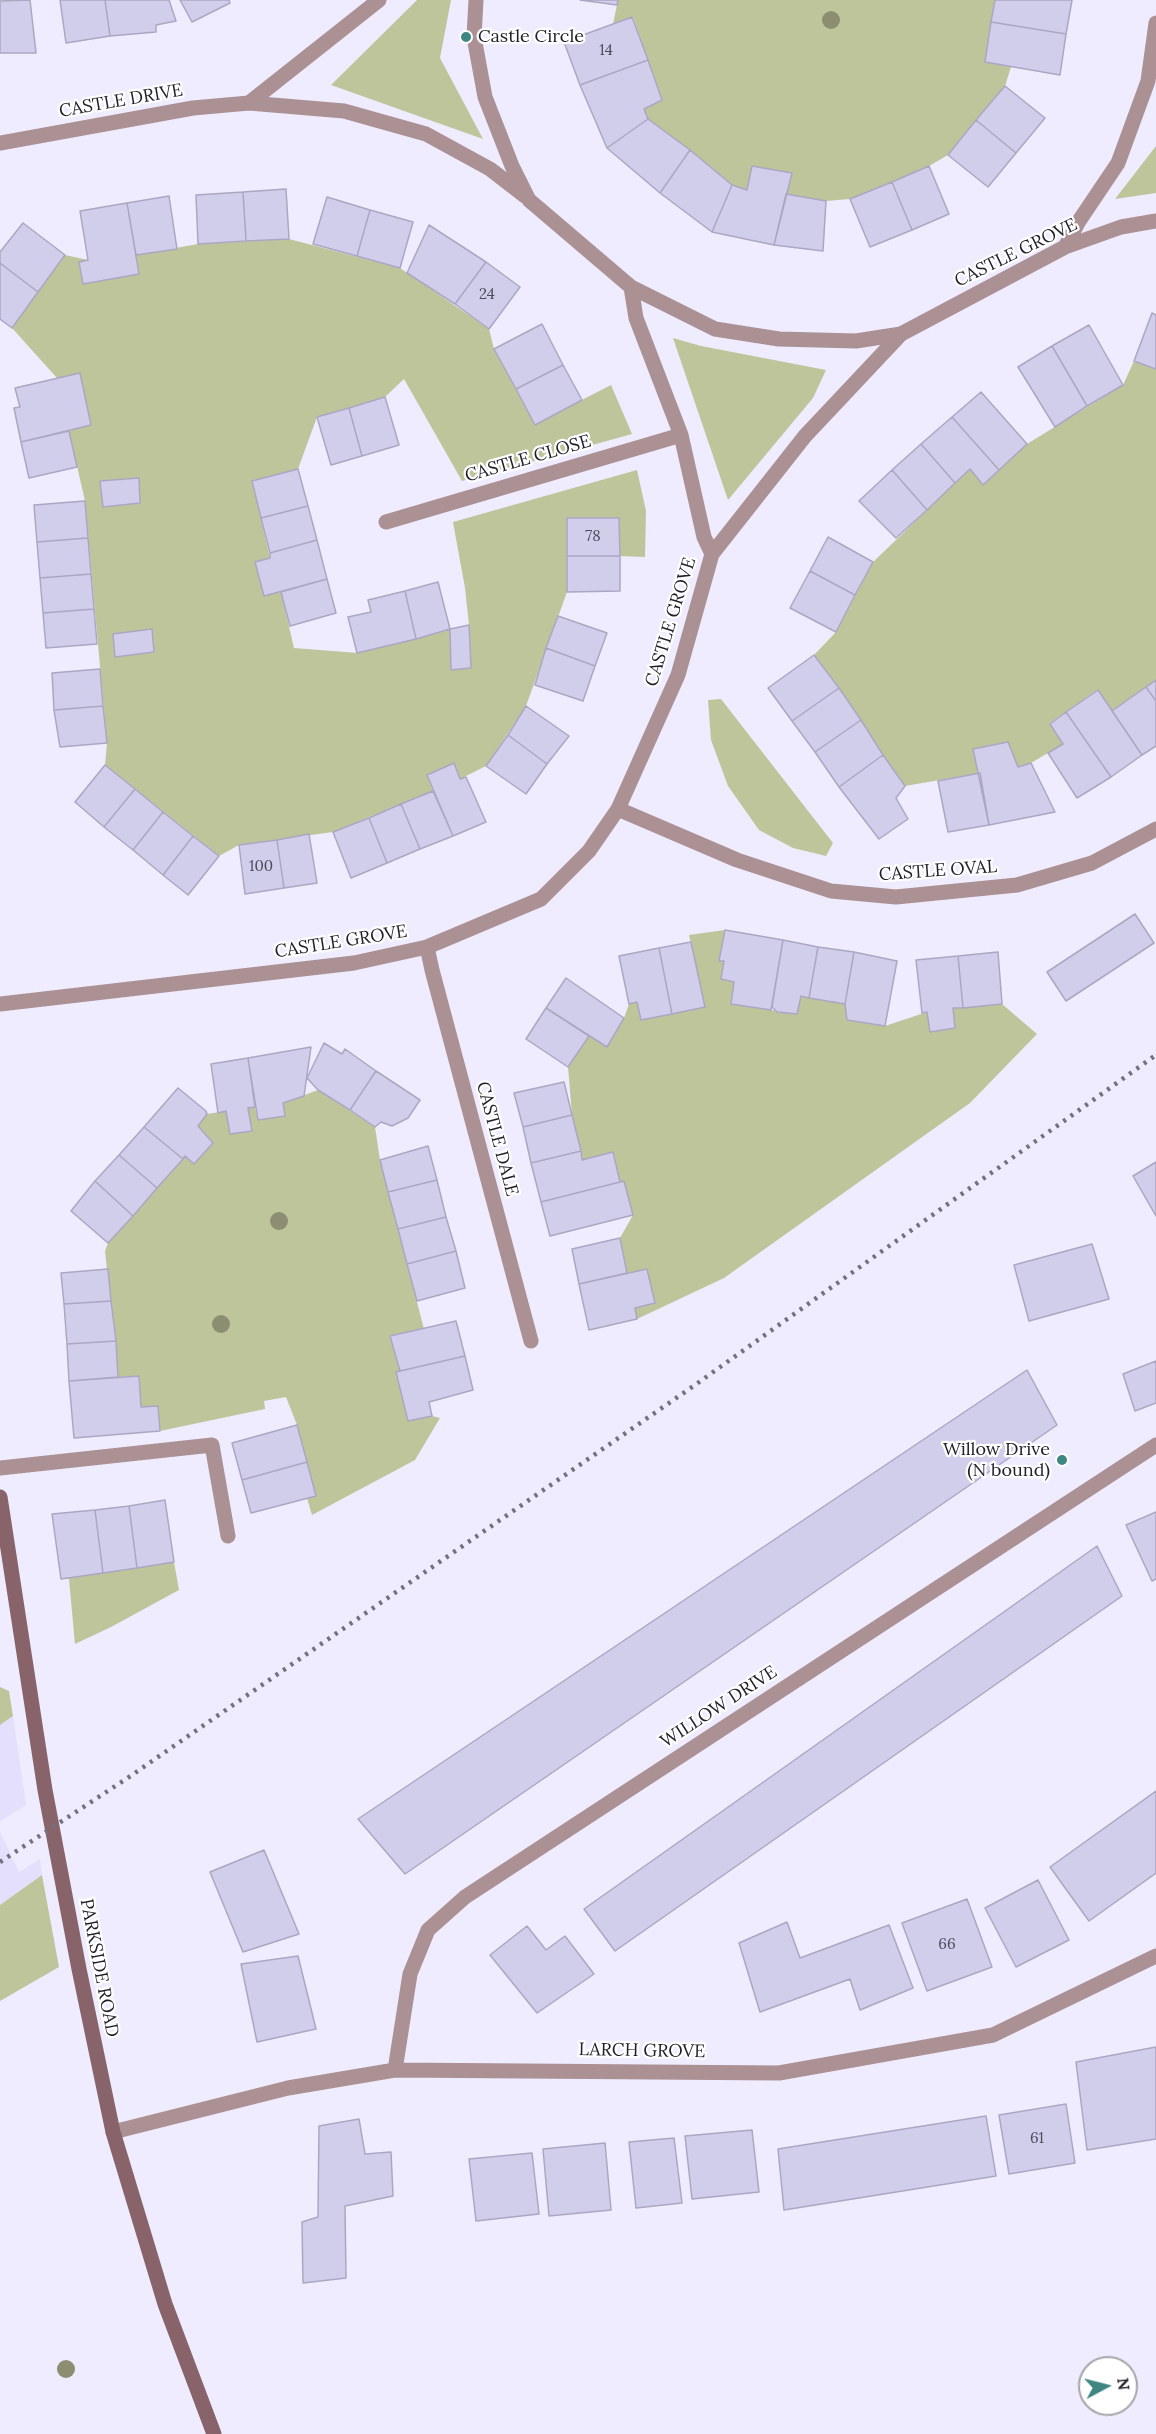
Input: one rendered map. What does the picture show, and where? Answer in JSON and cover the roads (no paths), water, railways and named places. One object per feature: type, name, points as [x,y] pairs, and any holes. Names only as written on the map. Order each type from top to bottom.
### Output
[{"type":"street","points":[[249,103],[379,0]]},
{"type":"street","points":[[476,0],[474,37],[485,97],[512,166],[530,200],[631,287],[715,329],[790,339],[856,341],[901,334]]},
{"type":"street","points":[[1065,247],[1079,221],[1118,163],[1148,81],[1156,23]]},
{"type":"street","name":"CASTLE DRIVE","points":[[0,143],[193,108],[249,103],[344,111],[426,134],[490,169],[530,200]]},
{"type":"street","name":"CASTLE GROVE","points":[[0,1004],[354,963],[427,947],[541,899],[589,851],[618,809],[678,675],[712,554],[805,435],[901,334],[1065,247],[1121,227],[1156,221]]},
{"type":"street","points":[[631,287],[636,318],[681,435]]},
{"type":"street","name":"CASTLE GROVE","points":[[681,435],[704,537],[712,554]]},
{"type":"street","name":"CASTLE CLOSE","points":[[386,522],[681,435]]},
{"type":"street","name":"CASTLE OVAL","points":[[618,809],[737,860],[831,891],[896,897],[1017,885],[1092,863],[1156,829]]},
{"type":"street","name":"CASTLE DALE","points":[[427,947],[531,1341]]},
{"type":"street","points":[[0,1468],[212,1445],[228,1536]]},
{"type":"street","name":"WILLOW DRIVE","points":[[395,2070],[410,1974],[428,1930],[465,1897],[1156,1445]]},
{"type":"street","name":"PARKSIDE ROAD","points":[[0,1497],[45,1790],[78,1969],[113,2132],[165,2304],[214,2434]]},
{"type":"street","name":"LARCH GROVE","points":[[113,2132],[288,2088],[395,2070],[559,2069],[779,2073],[993,2035],[1156,1956]]},
{"type":"railway","points":[[0,1862],[132,1775],[695,1385],[1156,1055]]},
{"type":"place","name":"Castle Circle","points":[[466,37]]},
{"type":"place","name":"Willow Drive (N bound)","points":[[1062,1460]]}]
